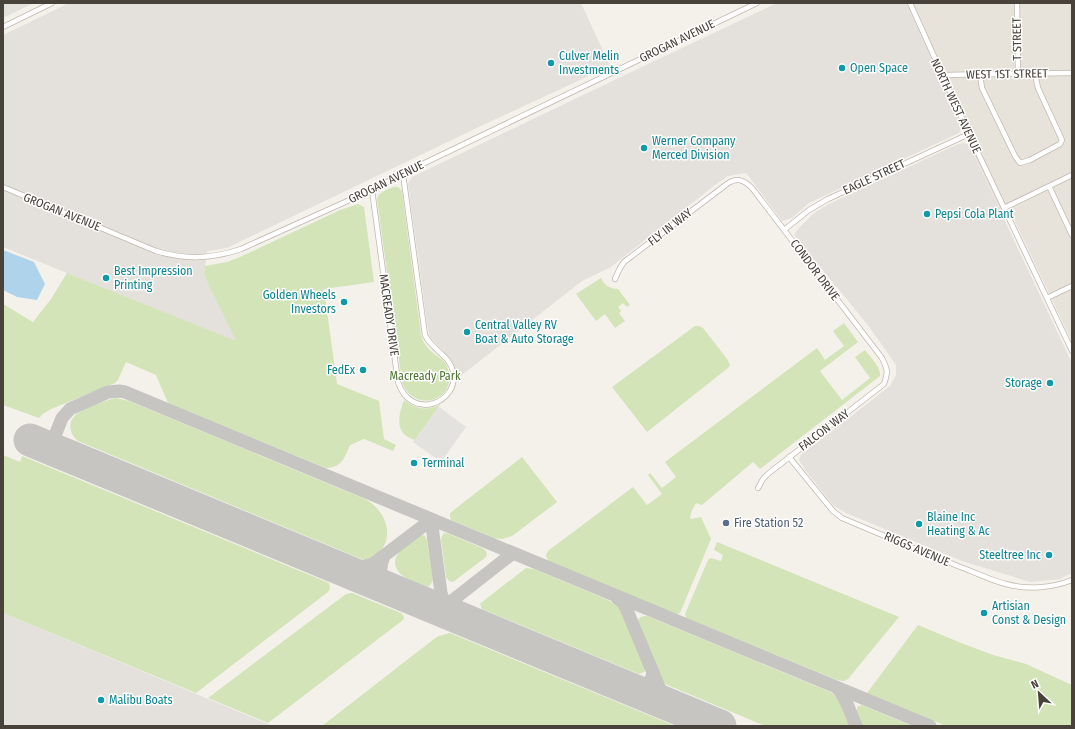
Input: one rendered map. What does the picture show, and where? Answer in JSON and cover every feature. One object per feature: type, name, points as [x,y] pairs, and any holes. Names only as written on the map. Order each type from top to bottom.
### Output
[{"type":"street","points":[[3,27],[52,3]]},
{"type":"street","name":"GROGAN AVENUE","points":[[3,187],[170,255],[192,258],[212,257],[241,249],[372,190],[757,3]]},
{"type":"street","name":"NORTH WEST AVENUE","points":[[910,3],[969,134],[1072,351]]},
{"type":"street","name":"T STREET","points":[[1016,3],[1018,74]]},
{"type":"street","name":"WEST 1ST STREET","points":[[942,75],[1072,73]]},
{"type":"street","points":[[980,75],[982,88],[1015,156],[1020,163],[1030,160],[1060,144],[1062,140],[1038,88],[1035,74]]},
{"type":"street","name":"EAGLE STREET","points":[[784,230],[809,210],[828,199],[969,134]]},
{"type":"street","name":"MACREADY DRIVE","points":[[372,190],[398,382],[404,394],[417,404],[426,405],[434,403],[442,399],[450,391],[453,381],[453,371],[449,362],[431,345],[425,335],[403,174]]},
{"type":"street","points":[[1004,208],[1072,175]]},
{"type":"street","name":"CONDOR DRIVE","points":[[731,181],[740,180],[746,182],[882,358],[888,373]]},
{"type":"street","name":"FLY IN WAY","points":[[616,279],[624,262],[731,181]]},
{"type":"street","points":[[1049,186],[1072,235]]},
{"type":"street","points":[[1067,223],[1072,220]]},
{"type":"street","points":[[1047,298],[1072,286]]},
{"type":"street","name":"FALCON WAY","points":[[758,488],[763,479],[769,473],[884,384],[888,373]]},
{"type":"street","name":"RIGGS AVENUE","points":[[789,457],[833,511],[842,518],[953,564],[1006,584],[1028,588],[1047,587],[1072,580]]},
{"type":"shaded area","points":[[3,3],[34,3],[3,18]]},
{"type":"shaded area","points":[[69,3],[581,3],[610,66],[483,125],[227,248],[207,251],[204,275],[237,342],[3,247],[3,35]]},
{"type":"shaded area","points":[[777,3],[907,3],[961,127],[959,133],[809,203],[792,218],[782,221],[746,173],[728,176],[611,267],[582,281],[458,378],[453,362],[430,337],[408,184],[412,177]]},
{"type":"shaded area","points":[[907,3],[1072,3],[1072,342],[1011,213],[1012,208],[1000,211],[969,145]]},
{"type":"shaded area","points":[[964,143],[969,145],[1072,363],[1072,573],[1060,579],[1030,582],[962,561],[846,513],[834,506],[805,470],[799,460],[801,455],[890,386],[896,375],[896,365],[867,324],[794,235],[814,213],[829,204],[958,144]]},
{"type":"shaded area","points":[[439,407],[466,427],[441,462],[413,442]]},
{"type":"shaded area","points":[[3,613],[273,726],[3,726]]},
{"type":"green space","name":"Macready Park","points":[[393,187],[401,189],[402,192],[421,337],[423,342],[431,351],[444,361],[449,373],[449,383],[445,391],[439,397],[431,400],[423,400],[414,397],[407,391],[402,382],[377,199],[385,190]]},
{"type":"green space","points":[[358,204],[364,207],[374,282],[324,289],[337,384],[379,401],[384,439],[396,445],[393,451],[364,439],[350,445],[344,458],[339,464],[326,468],[168,403],[156,375],[126,362],[118,380],[115,383],[51,409],[39,418],[3,405],[3,304],[33,322],[51,299],[67,273],[236,341],[204,275],[205,266],[227,262],[240,257],[340,210]]},
{"type":"green space","points":[[601,278],[608,286],[618,289],[630,305],[627,307],[623,303],[618,307],[621,311],[619,313],[625,321],[615,328],[605,314],[596,321],[576,294]]},
{"type":"green space","points":[[844,323],[858,342],[820,371],[842,400],[870,378],[855,357],[865,350],[879,369],[880,376],[760,469],[753,462],[702,505],[696,503],[690,518],[701,517],[711,539],[680,613],[673,613],[548,561],[546,555],[548,551],[633,487],[647,505],[662,494],[648,475],[650,473],[662,488],[676,477],[665,462],[817,348],[825,360],[844,346],[833,331]]},
{"type":"green space","points":[[695,326],[703,328],[730,365],[647,432],[612,387]]},
{"type":"green space","points":[[116,398],[129,401],[365,499],[382,515],[387,529],[385,544],[375,556],[364,560],[78,441],[70,428],[74,417],[101,402]]},
{"type":"green space","points":[[404,400],[421,408],[430,408],[440,405],[415,440],[408,437],[404,433],[399,424],[400,412]]},
{"type":"green space","points":[[3,455],[20,462],[22,456],[329,583],[330,588],[328,592],[196,693],[3,613]]},
{"type":"green space","points":[[522,457],[557,502],[512,536],[502,539],[494,538],[451,520],[450,513]]},
{"type":"green space","points":[[444,533],[482,548],[487,553],[486,557],[453,582],[449,581],[446,577],[441,540]]},
{"type":"green space","points":[[422,535],[425,536],[427,540],[433,579],[428,587],[403,576],[396,567],[395,562],[397,556],[405,546]]},
{"type":"green space","points":[[717,542],[899,617],[848,679],[844,681],[837,680],[686,618],[685,614],[708,560],[711,558],[721,561],[723,555],[714,550]]},
{"type":"green space","points":[[526,568],[534,569],[608,600],[616,605],[621,610],[644,664],[645,671],[639,674],[482,609],[480,604],[482,602]]},
{"type":"green space","points":[[352,593],[401,613],[404,617],[403,620],[268,723],[208,698],[346,594]]},
{"type":"green space","points":[[647,616],[830,692],[840,702],[849,726],[765,726],[665,684],[662,681],[638,622],[641,617]]},
{"type":"green space","points":[[918,625],[993,655],[1026,664],[1072,685],[1072,726],[946,726],[867,693]]},
{"type":"green space","points":[[450,633],[675,726],[322,726],[434,639]]},
{"type":"green space","points":[[862,705],[912,726],[861,726],[857,714],[857,707]]},
{"type":"water","points":[[3,250],[34,262],[45,284],[37,300],[17,297],[3,290]]},
{"type":"taxiway","points":[[50,448],[62,418],[70,409],[108,392],[125,392],[930,726]]},
{"type":"taxiway","points":[[426,517],[432,526],[441,593],[450,610],[466,620]]},
{"type":"taxiway","points":[[333,566],[354,569],[373,564],[431,520]]},
{"type":"taxiway","points":[[418,601],[436,604],[453,600],[513,553]]},
{"type":"taxiway","points":[[384,556],[381,566],[381,575],[385,583],[393,591]]},
{"type":"taxiway","points":[[617,598],[626,608],[662,694],[670,703],[679,709]]},
{"type":"taxiway","points":[[623,686],[638,687],[646,685],[652,678],[653,672]]},
{"type":"taxiway","points":[[837,688],[846,701],[856,726]]},
{"type":"runway","points":[[30,440],[720,726]]},
{"type":"place","name":"Culver Melin Investments","points":[[551,63]]},
{"type":"place","name":"Open Space","points":[[842,68]]},
{"type":"place","name":"Werner Company Merced Division","points":[[644,148]]},
{"type":"place","name":"Pepsi Cola Plant","points":[[927,214]]},
{"type":"place","name":"Best Impression Printing","points":[[106,278]]},
{"type":"place","name":"Golden Wheels Investors","points":[[344,302]]},
{"type":"place","name":"Central Valley RV Boat & Auto Storage","points":[[467,332]]},
{"type":"place","name":"FedEx","points":[[363,370]]},
{"type":"place","name":"Storage","points":[[1050,383]]},
{"type":"place","name":"Terminal","points":[[414,463]]},
{"type":"place","name":"Fire Station 52","points":[[726,523]]},
{"type":"place","name":"Blaine Inc Heating & Ac","points":[[919,524]]},
{"type":"place","name":"Steeltree Inc","points":[[1049,555]]},
{"type":"place","name":"Artisian Const & Design","points":[[984,613]]},
{"type":"place","name":"Malibu Boats","points":[[101,700]]}]
